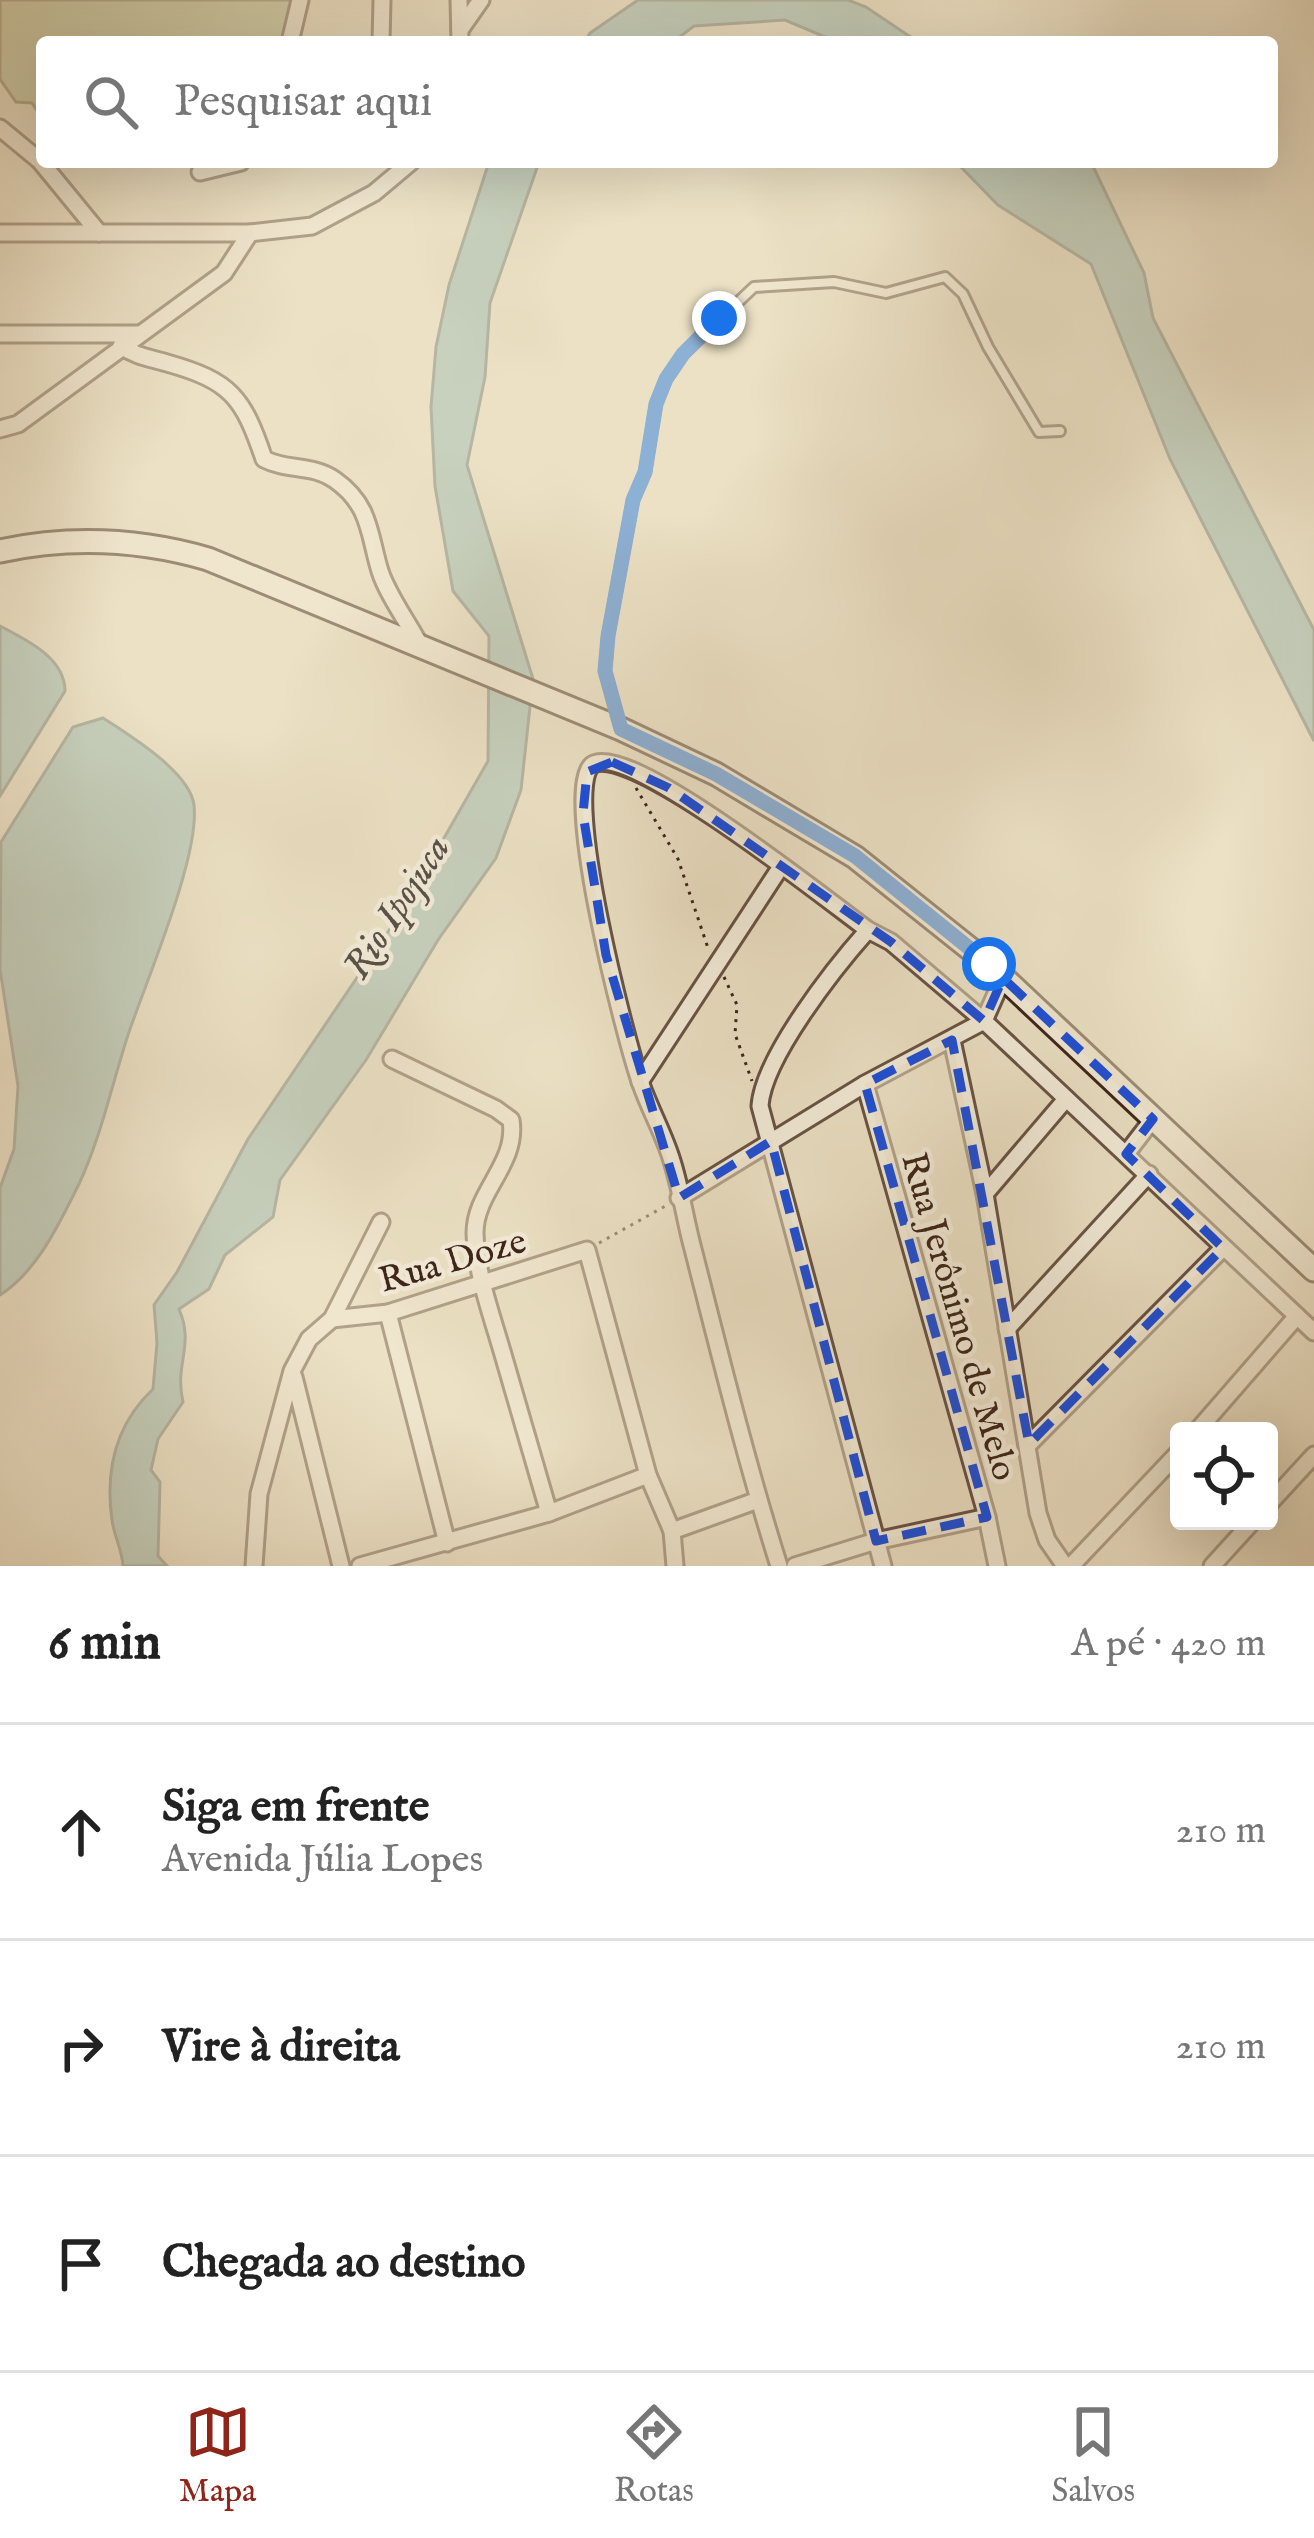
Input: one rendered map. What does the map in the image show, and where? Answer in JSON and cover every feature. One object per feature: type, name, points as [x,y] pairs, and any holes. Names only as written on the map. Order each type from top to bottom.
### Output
[{"type":"main road","points":[[0,551],[52,542],[102,541],[175,549],[240,570],[617,727],[716,774],[855,856],[1003,978],[1314,1270]]},
{"type":"street","points":[[291,36],[300,0]]},
{"type":"street","points":[[381,36],[382,0]]},
{"type":"street","points":[[459,0],[460,36]]},
{"type":"street","points":[[460,36],[481,0]]},
{"type":"street","points":[[0,128],[36,158]]},
{"type":"street","points":[[46,168],[99,233]]},
{"type":"street","points":[[200,172],[216,168]]},
{"type":"street","points":[[0,233],[250,233],[312,226],[374,193],[404,168]]},
{"type":"street","points":[[0,429],[18,424],[224,274],[250,233]]},
{"type":"street","points":[[0,334],[138,334]]},
{"type":"street","points":[[121,346],[229,388],[253,428],[264,459],[276,466],[314,469],[338,482],[370,524],[380,573],[426,649]]},
{"type":"street","points":[[778,1566],[672,1162],[640,1082],[606,955],[583,814],[583,785],[590,767],[603,760],[628,767],[710,814],[780,868],[891,942],[984,1021],[1314,1332]]},
{"type":"street","points":[[640,1082],[780,868]]},
{"type":"street","points":[[868,930],[780,1050],[761,1090],[760,1106],[884,1566]]},
{"type":"street","points":[[680,1198],[865,1084],[984,1021],[1003,978]]},
{"type":"street","points":[[952,1040],[986,1193],[1042,1529],[1068,1566],[1170,1461]]},
{"type":"street","points":[[392,1059],[496,1108],[511,1120],[506,1160],[477,1219],[476,1239],[483,1284],[549,1513]]},
{"type":"street","name":"Rua Jerônimo de Melo","points":[[865,1084],[997,1566]]},
{"type":"street","points":[[986,1193],[1066,1100]]},
{"type":"street","points":[[1126,1154],[1153,1119]]},
{"type":"street","points":[[1007,1329],[1149,1174]]},
{"type":"street","points":[[254,1566],[259,1494],[292,1371],[310,1339],[332,1319],[381,1222]]},
{"type":"street","points":[[1029,1444],[1223,1247]]},
{"type":"street","points":[[587,1250],[648,1475],[672,1532],[675,1566]]},
{"type":"street","name":"Rua Doze","points":[[332,1319],[388,1312],[587,1250]]},
{"type":"street","points":[[388,1312],[448,1543]]},
{"type":"street","points":[[1206,1422],[1297,1316]]},
{"type":"street","points":[[292,1371],[341,1566]]},
{"type":"street","points":[[1278,1494],[1314,1455]]},
{"type":"street","points":[[360,1566],[549,1513],[648,1475]]},
{"type":"street","points":[[672,1532],[758,1500]]},
{"type":"street","points":[[795,1566],[876,1541],[987,1517]]},
{"type":"street","points":[[1212,1566],[1245,1530]]},
{"type":"lane","points":[[617,727],[605,671],[608,636],[656,404],[683,354],[754,287],[834,282],[886,293],[945,277],[963,294],[988,347],[1039,432],[1060,431]]},
{"type":"path","points":[[628,767],[678,859],[715,966],[737,1005],[735,1034],[760,1106]]},
{"type":"path","points":[[587,1250],[680,1198]]},
{"type":"highlighted area","points":[[612,762],[669,788],[891,942],[984,1021],[1003,978],[1153,1119],[1126,1154],[1223,1248],[1029,1444],[952,1040],[865,1084],[987,1517],[876,1541],[771,1141],[679,1198],[606,955],[583,814],[587,772]]},
{"type":"green space","points":[[0,0],[295,0],[285,36],[36,36],[36,109],[32,103],[16,102],[0,79]]},
{"type":"water","points":[[638,0],[848,0],[909,36],[823,36],[785,20],[694,26],[681,36],[590,33]]},
{"type":"water","name":"Rio Ipojuca","points":[[487,168],[537,168],[490,303],[485,377],[467,465],[533,679],[521,790],[496,858],[438,940],[366,1060],[280,1180],[273,1217],[225,1255],[209,1289],[179,1309],[185,1334],[183,1402],[158,1439],[151,1470],[160,1482],[158,1556],[167,1566],[123,1566],[112,1520],[112,1466],[130,1417],[153,1389],[154,1305],[177,1272],[248,1139],[404,908],[488,761],[489,636],[453,591],[435,486],[431,407],[436,347],[449,285]]},
{"type":"water","points":[[962,168],[1094,168],[1144,273],[1153,318],[1314,630],[1314,741],[1170,459],[1091,264],[998,205]]},
{"type":"water","points":[[0,626],[52,660],[65,691],[0,796]]},
{"type":"water","points":[[103,718],[182,780],[194,805],[194,828],[170,919],[87,1166],[46,1245],[0,1295],[0,1188],[14,1149],[18,1086],[0,969],[1,842],[73,727]]},
{"type":"route","points":[[719,318],[666,379],[656,404],[645,472],[633,500],[605,671],[621,729],[716,774],[855,856],[989,964]]}]
